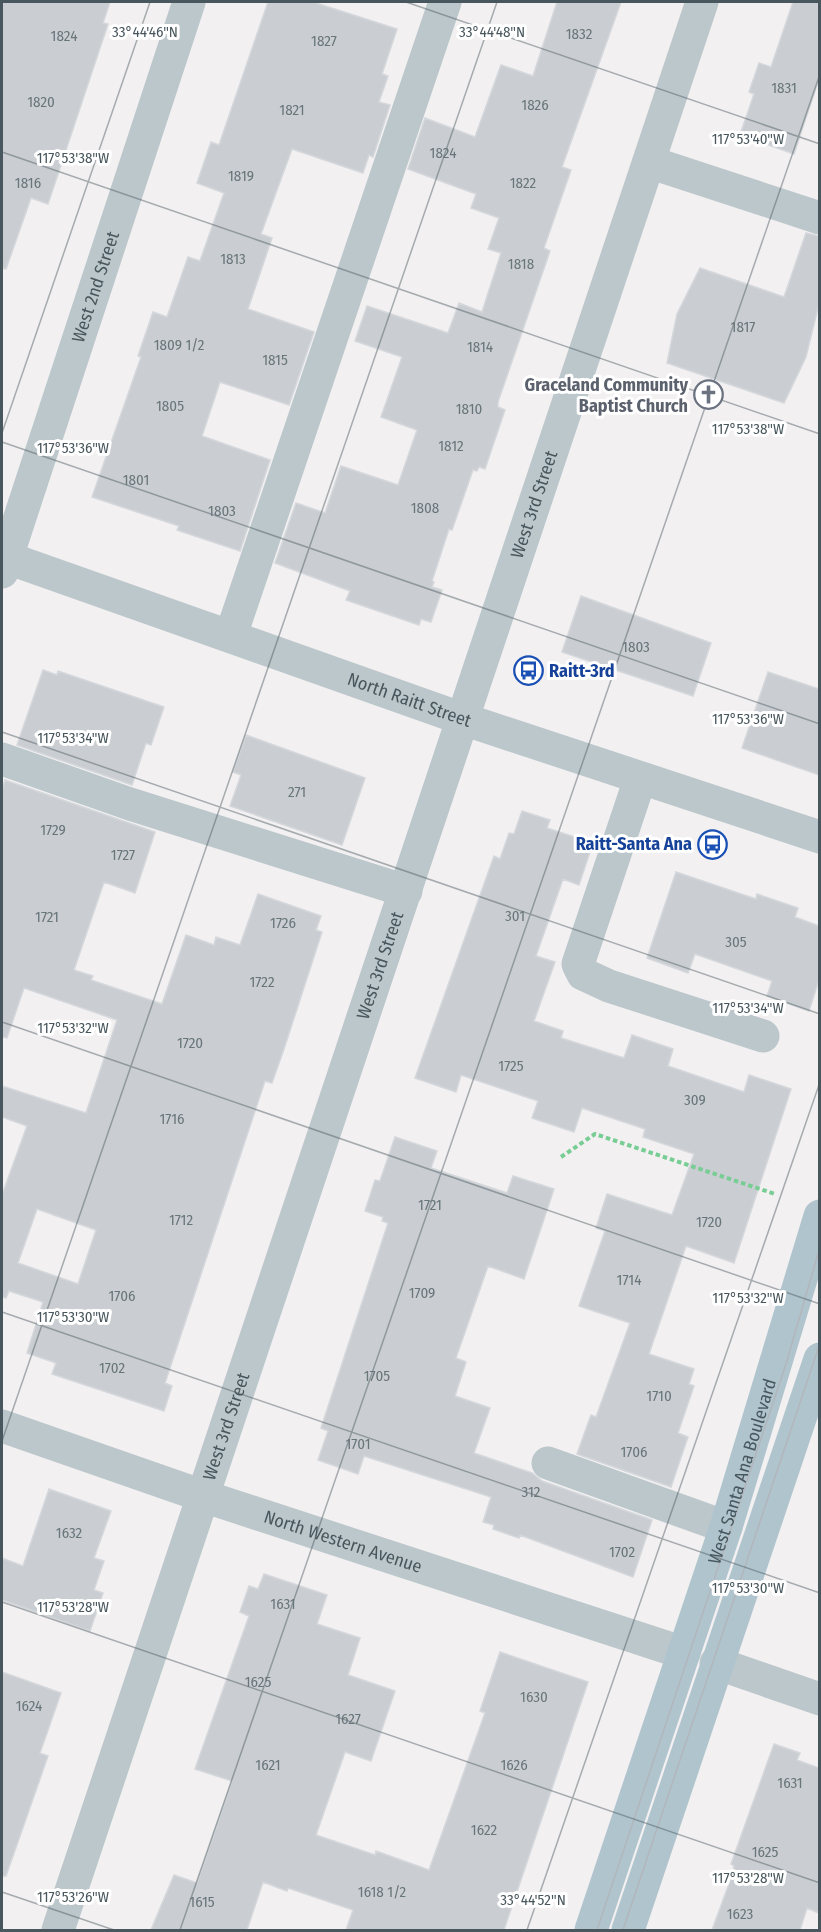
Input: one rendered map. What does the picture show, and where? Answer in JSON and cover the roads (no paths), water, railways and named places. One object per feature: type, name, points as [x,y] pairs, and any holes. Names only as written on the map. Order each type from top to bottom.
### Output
[{"type":"main road","name":"West Santa Ana Boulevard","points":[[591,1930],[726,1527],[819,1216]]},
{"type":"main road","name":"West Santa Ana Boulevard","points":[[628,1930],[819,1359]]},
{"type":"street","name":"West 2nd Street","points":[[3,562],[189,2]]},
{"type":"street","points":[[231,635],[445,2]]},
{"type":"street","name":"West 3rd Street","points":[[58,1930],[702,2]]},
{"type":"street","points":[[649,162],[819,218]]},
{"type":"street","name":"North Raitt Street","points":[[3,562],[231,635],[463,719],[819,837]]},
{"type":"street","points":[[2,759],[130,804],[405,891]]},
{"type":"street","points":[[640,779],[578,964],[584,975],[609,986],[763,1036]]},
{"type":"street","name":"North Western Avenue","points":[[2,1426],[203,1496],[684,1653]]},
{"type":"street","points":[[548,1463],[726,1527]]},
{"type":"street","points":[[716,1663],[819,1699]]},
{"type":"tram line","points":[[597,1930],[786,1364],[820,1247]]},
{"type":"tram line","points":[[623,1930],[820,1343]]},
{"type":"place","name":"Graceland Community Baptist Church","points":[[709,395]]},
{"type":"place","name":"Raitt-3rd","points":[[528,671]]},
{"type":"place","name":"Raitt-Santa Ana","points":[[713,844]]}]
